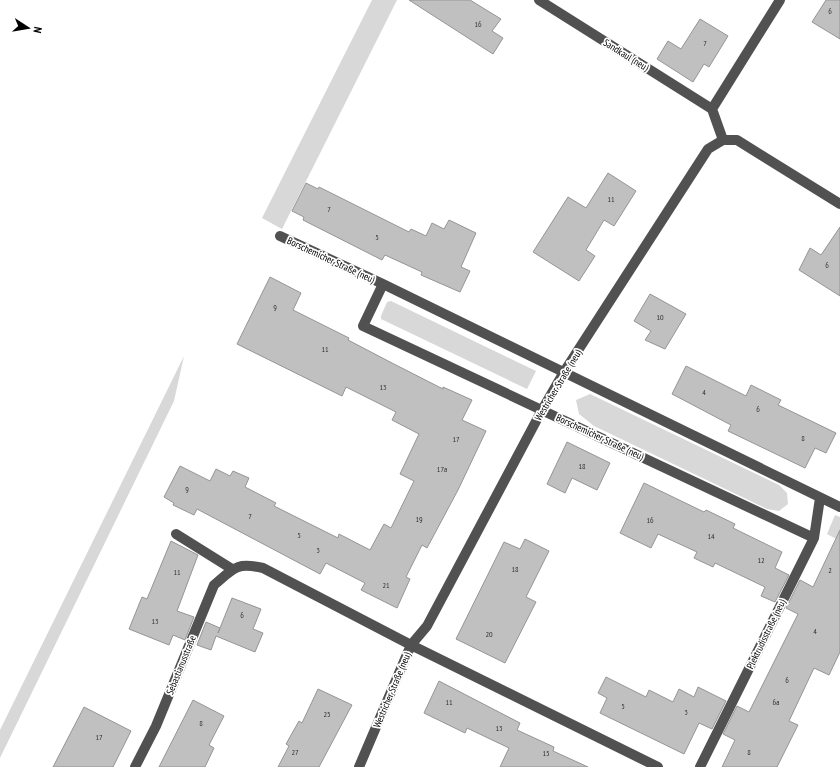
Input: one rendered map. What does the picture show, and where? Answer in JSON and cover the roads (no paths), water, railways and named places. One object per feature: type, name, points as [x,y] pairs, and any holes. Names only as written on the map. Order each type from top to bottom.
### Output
[{"type":"street","name":"Sandkaul (neu)","points":[[539,0],[712,109]]},
{"type":"street","points":[[780,0],[712,109],[723,140],[738,140],[840,204]]},
{"type":"street","name":"Westricher Straße (neu)","points":[[359,767],[411,645],[427,626],[542,410],[564,372],[708,149],[723,140]]},
{"type":"street","name":"Borschemicher Straße (neu)","points":[[280,236],[383,284],[840,507]]},
{"type":"street","name":"Borschemicher Straße (neu)","points":[[383,284],[363,326],[814,538]]},
{"type":"street","name":"Plektrudisstraße (neu)","points":[[700,767],[814,538],[820,498]]},
{"type":"street","points":[[176,534],[232,569],[246,564],[263,568],[411,645],[658,767]]},
{"type":"street","name":"Sebastianusstraße","points":[[135,767],[156,726],[214,585],[232,569]]}]
